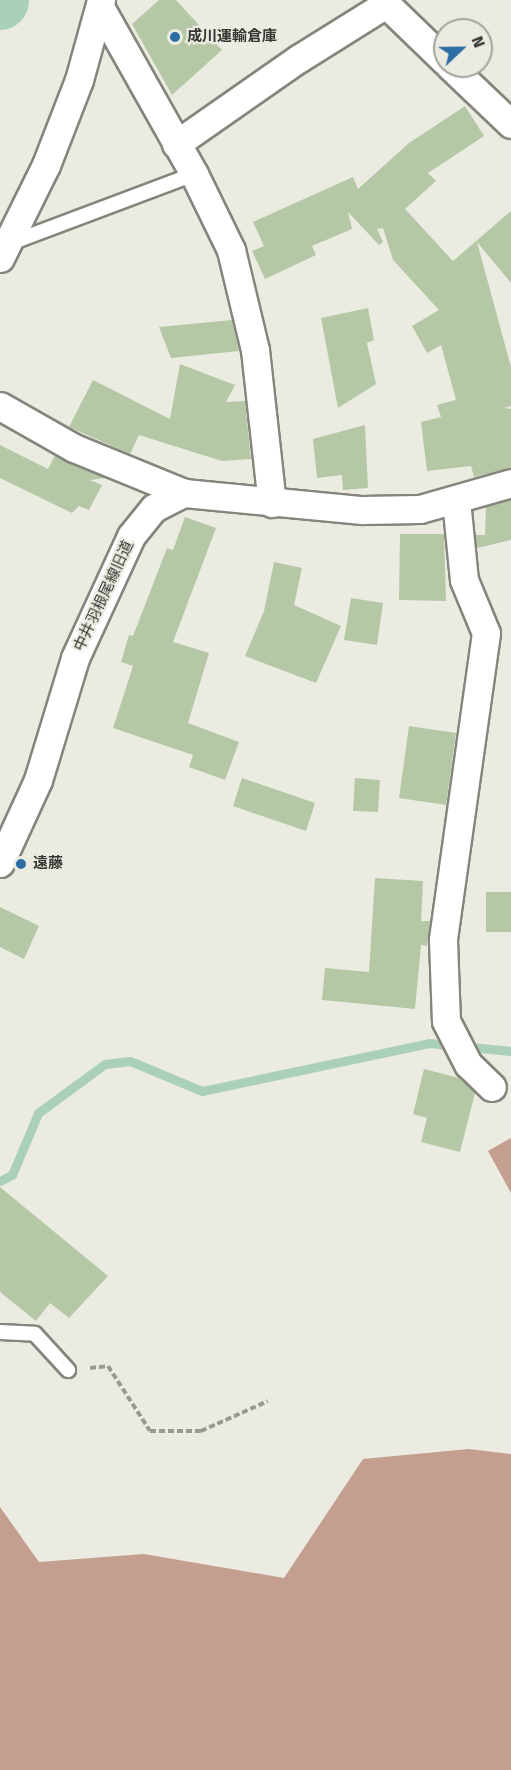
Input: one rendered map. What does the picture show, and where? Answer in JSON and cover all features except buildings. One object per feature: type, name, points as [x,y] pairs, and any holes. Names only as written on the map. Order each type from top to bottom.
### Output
[{"type":"street","points":[[100,3],[194,174],[231,250],[255,350],[272,503]]},
{"type":"street","points":[[4,252],[45,165],[79,80],[100,3]]},
{"type":"street","points":[[176,144],[298,59],[386,4],[433,49]]},
{"type":"street","points":[[463,78],[511,124]]},
{"type":"street","points":[[0,406],[74,448],[184,493],[362,510],[420,509],[511,483]]},
{"type":"street","name":"中井羽根尾線旧道","points":[[0,863],[38,780],[75,658],[131,536],[154,508],[184,493]]},
{"type":"street","points":[[456,500],[464,580],[486,633],[443,940],[446,1021],[468,1064],[492,1087]]},
{"type":"lane","points":[[4,252],[194,174]]},
{"type":"lane","points":[[0,1332],[35,1334],[69,1370]]},
{"type":"path","points":[[69,1370],[108,1366],[150,1431],[201,1431],[268,1401]]},
{"type":"shaded area","points":[[511,1138],[511,1193],[488,1151]]},
{"type":"shaded area","points":[[469,1449],[511,1454],[511,1770],[0,1770],[0,1507],[39,1562],[144,1554],[284,1578],[363,1459]]},
{"type":"waterway","points":[[0,1181],[12,1175],[38,1113],[105,1064],[130,1061],[202,1091],[429,1043],[511,1051]]},
{"type":"place","name":"成川運輸倉庫","points":[[175,37]]},
{"type":"place","name":"遠藤","points":[[21,864]]}]
